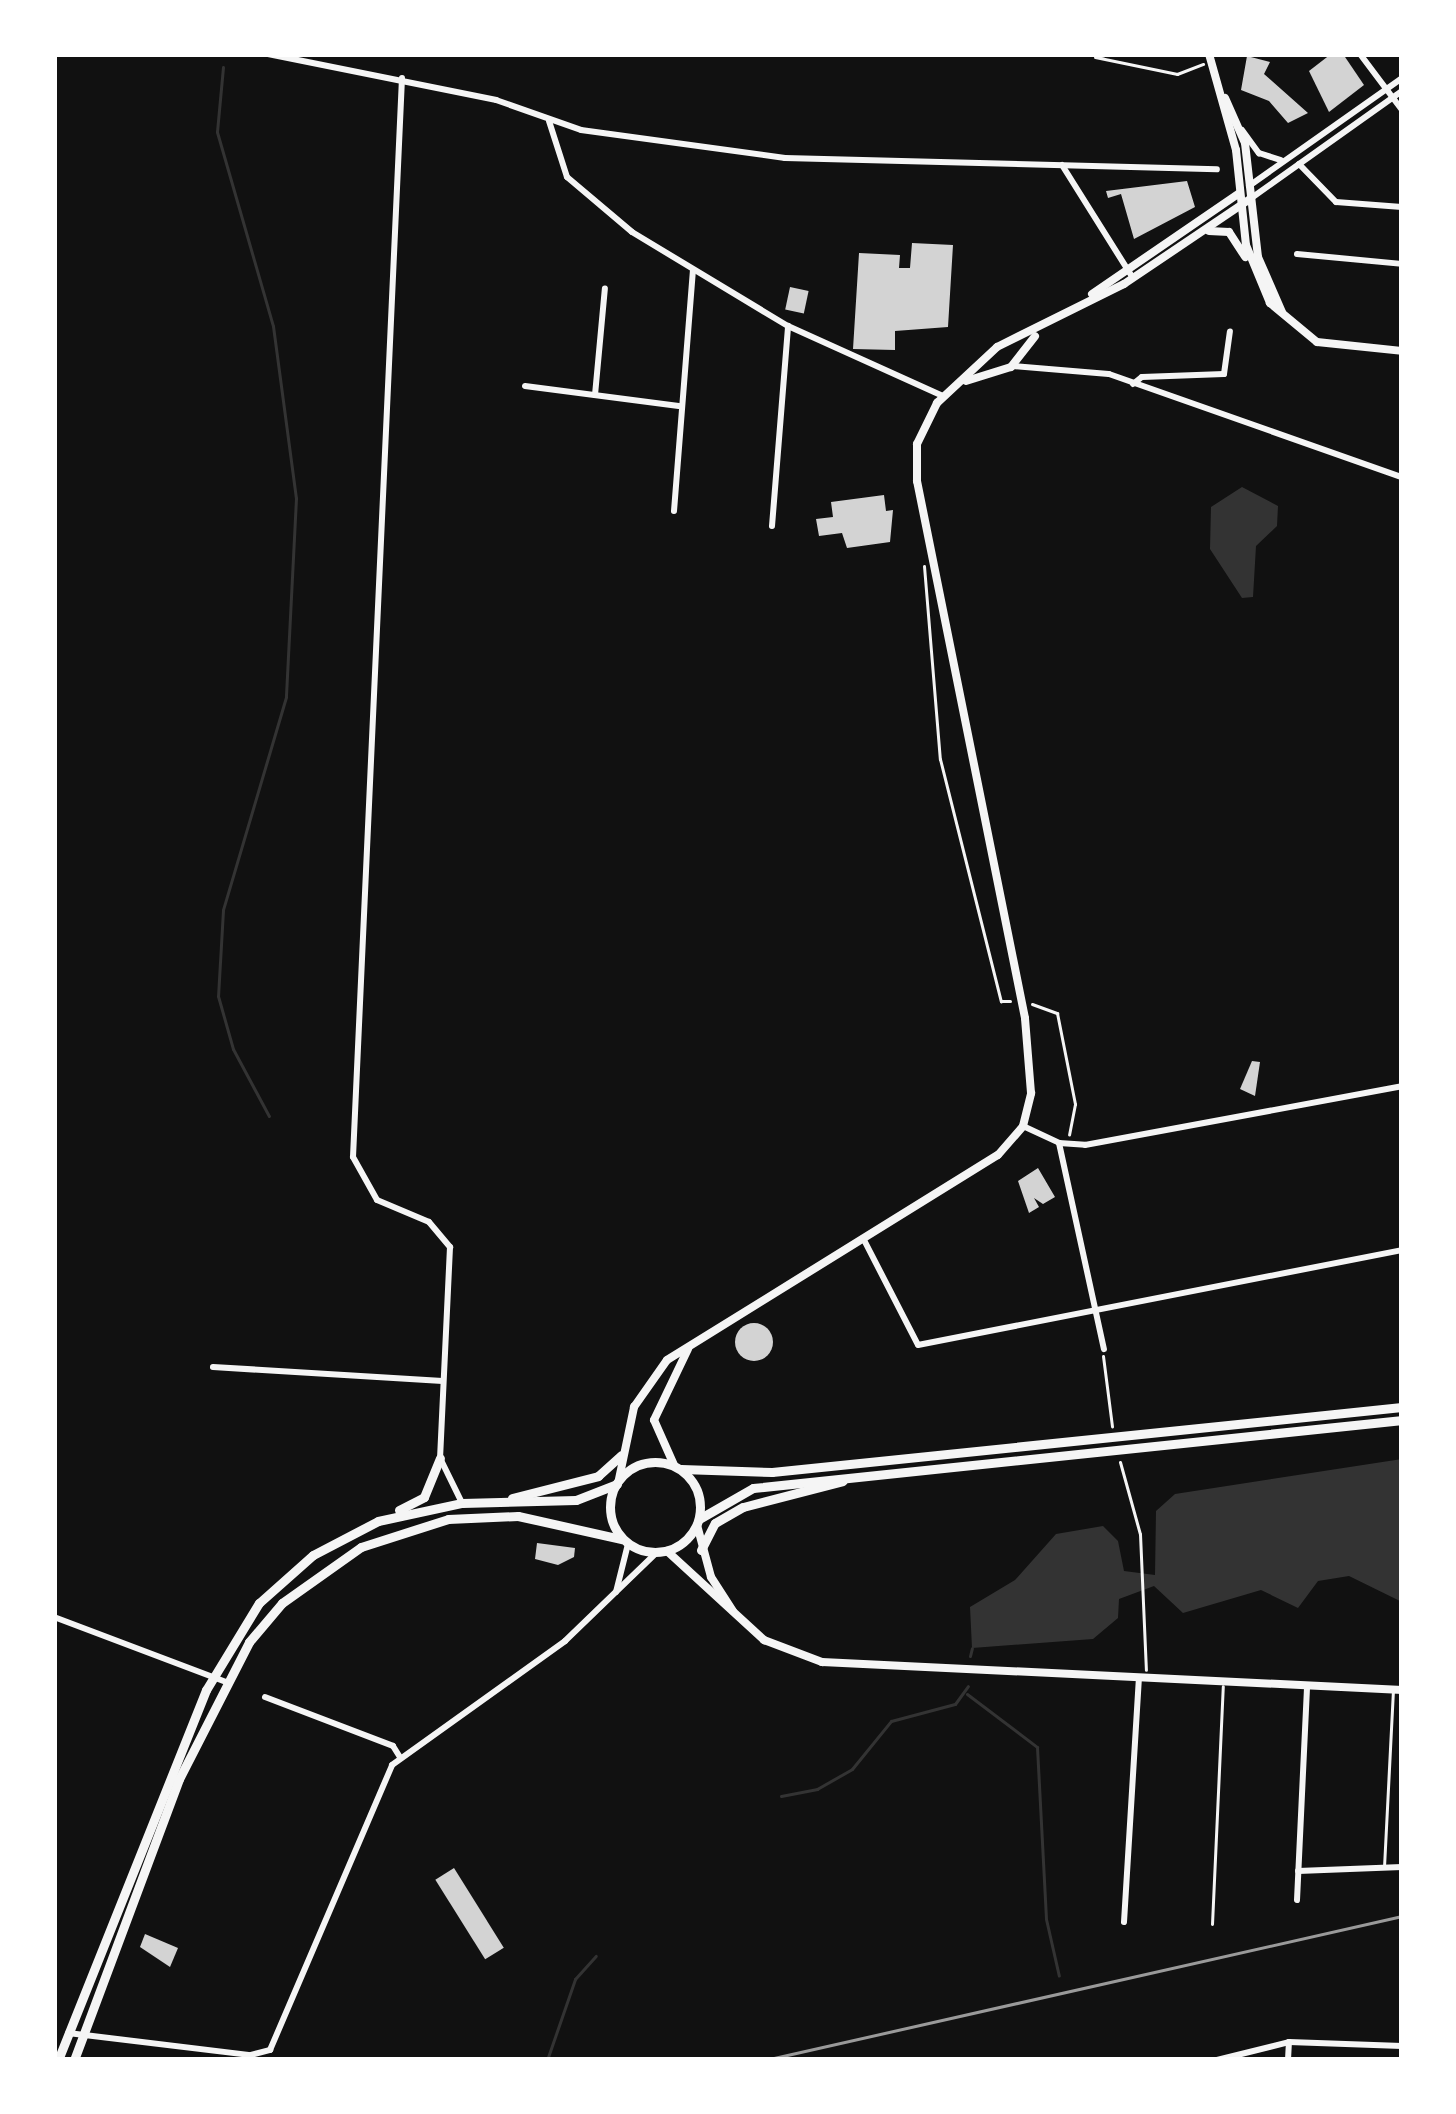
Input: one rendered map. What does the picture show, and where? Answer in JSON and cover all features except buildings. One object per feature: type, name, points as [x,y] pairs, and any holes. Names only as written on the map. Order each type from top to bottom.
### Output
[{"type":"highway","points":[[379,1521],[462,1503],[576,1500],[618,1481],[637,1465],[772,1472],[1402,1407]]},
{"type":"highway","points":[[74,2060],[179,1779],[226,1682],[295,1591],[381,1538],[494,1515],[662,1552],[698,1522],[753,1488],[1402,1420]]},
{"type":"highway","points":[[489,1502],[598,1476],[621,1455]]},
{"type":"highway","points":[[59,2057],[213,1676],[240,1628],[284,1577],[424,1497],[440,1458]]},
{"type":"highway","points":[[677,1467],[696,1486],[698,1522]]},
{"type":"highway","points":[[701,1550],[715,1523],[743,1508],[859,1476]]},
{"type":"highway","points":[[618,1481],[610,1514],[624,1542]]},
{"type":"main road","points":[[1208,60],[1237,122],[1266,281],[1306,338]]},
{"type":"main road","points":[[1216,80],[1240,206],[1265,295]]},
{"type":"main road","points":[[1076,307],[1250,186]]},
{"type":"main road","points":[[618,1481],[621,1455],[643,1388],[692,1343],[998,1155],[1023,1126],[1031,1093],[1025,1018],[916,454],[943,396],[993,355],[1133,278],[1250,199]]},
{"type":"main road","points":[[1193,239],[1218,229],[1236,237],[1265,295],[1306,338],[1402,351]]},
{"type":"main road","points":[[959,383],[1012,364],[1042,328]]},
{"type":"main road","points":[[1009,344],[1012,364]]},
{"type":"main road","points":[[993,355],[1012,364]]},
{"type":"main road","points":[[677,1467],[654,1420],[692,1343]]},
{"type":"main road","points":[[698,1522],[701,1550],[741,1623]]},
{"type":"main road","points":[[662,1552],[741,1623],[784,1652],[822,1662],[1397,1690]]},
{"type":"street","points":[[268,54],[402,78],[548,121],[785,158],[1217,169]]},
{"type":"street","points":[[1360,54],[1402,110]]},
{"type":"street","points":[[402,78],[353,1141],[358,1173],[376,1201],[429,1222],[449,1247],[440,1458],[462,1503]]},
{"type":"street","points":[[1250,199],[1402,78]]},
{"type":"street","points":[[1250,186],[1402,91]]},
{"type":"street","points":[[548,121],[568,176],[632,232],[788,326],[943,396]]},
{"type":"street","points":[[1237,122],[1259,153],[1285,160]]},
{"type":"street","points":[[1299,164],[1336,202],[1402,208]]},
{"type":"street","points":[[1062,165],[1133,278]]},
{"type":"street","points":[[1297,254],[1402,264]]},
{"type":"street","points":[[674,511],[693,269]]},
{"type":"street","points":[[595,395],[605,288]]},
{"type":"street","points":[[772,526],[788,326]]},
{"type":"street","points":[[1133,384],[1142,377],[1224,374],[1230,331]]},
{"type":"street","points":[[1012,364],[1109,374],[1402,477]]},
{"type":"street","points":[[525,386],[679,406]]},
{"type":"street","points":[[1023,1126],[1059,1143],[1402,1086]]},
{"type":"street","points":[[1059,1143],[1090,1311],[1104,1349]]},
{"type":"street","points":[[862,1236],[918,1345],[1402,1250]]},
{"type":"street","points":[[213,1367],[443,1381]]},
{"type":"street","points":[[615,1595],[624,1542]]},
{"type":"street","points":[[68,2033],[251,2055],[270,2050],[400,1757],[566,1641],[662,1552]]},
{"type":"street","points":[[54,1617],[226,1682]]},
{"type":"street","points":[[1124,1922],[1142,1675]]},
{"type":"street","points":[[1297,1900],[1307,1686]]},
{"type":"street","points":[[265,1697],[394,1746],[400,1757]]},
{"type":"street","points":[[1298,1871],[1402,1867]]},
{"type":"street","points":[[1288,2060],[1289,2042]]},
{"type":"street","points":[[1217,2060],[1289,2042],[1402,2046]]},
{"type":"lane","points":[[1212,1924],[1223,1683]]},
{"type":"lane","points":[[1384,1869],[1397,1690]]},
{"type":"lane","points":[[1374,2060],[1375,2045]]},
{"type":"path","points":[[1109,54],[1095,57],[1177,74],[1208,60]]},
{"type":"path","points":[[934,549],[924,561],[923,596],[940,759],[1001,1000],[1048,1005],[1057,1013],[1075,1103],[1072,1130],[1059,1143]]},
{"type":"path","points":[[1104,1349],[1112,1426]]},
{"type":"path","points":[[1119,1460],[1140,1534],[1142,1675]]},
{"type":"shaded area","points":[[1242,487],[1278,506],[1277,526],[1256,546],[1253,597],[1242,598],[1210,549],[1211,507]]},
{"type":"shaded area","points":[[1402,1459],[1402,1602],[1349,1576],[1318,1581],[1298,1608],[1261,1590],[1183,1613],[1154,1586],[1119,1599],[1118,1618],[1093,1639],[972,1648],[970,1607],[1015,1580],[1056,1534],[1103,1526],[1118,1541],[1124,1571],[1155,1575],[1156,1511],[1175,1494]]},
{"type":"waterway","points":[[223,67],[217,132],[273,326],[296,498],[286,697],[223,910],[218,996],[233,1049],[269,1116]]},
{"type":"waterway","points":[[970,1656],[972,1648]]},
{"type":"waterway","points":[[781,1796],[817,1789],[852,1769],[891,1721],[955,1704],[968,1686]]},
{"type":"waterway","points":[[967,1694],[1037,1747],[1046,1919],[1059,1976]]},
{"type":"waterway","points":[[547,2060],[575,1979],[596,1956]]},
{"type":"railway","points":[[765,2060],[1402,1916]]}]
